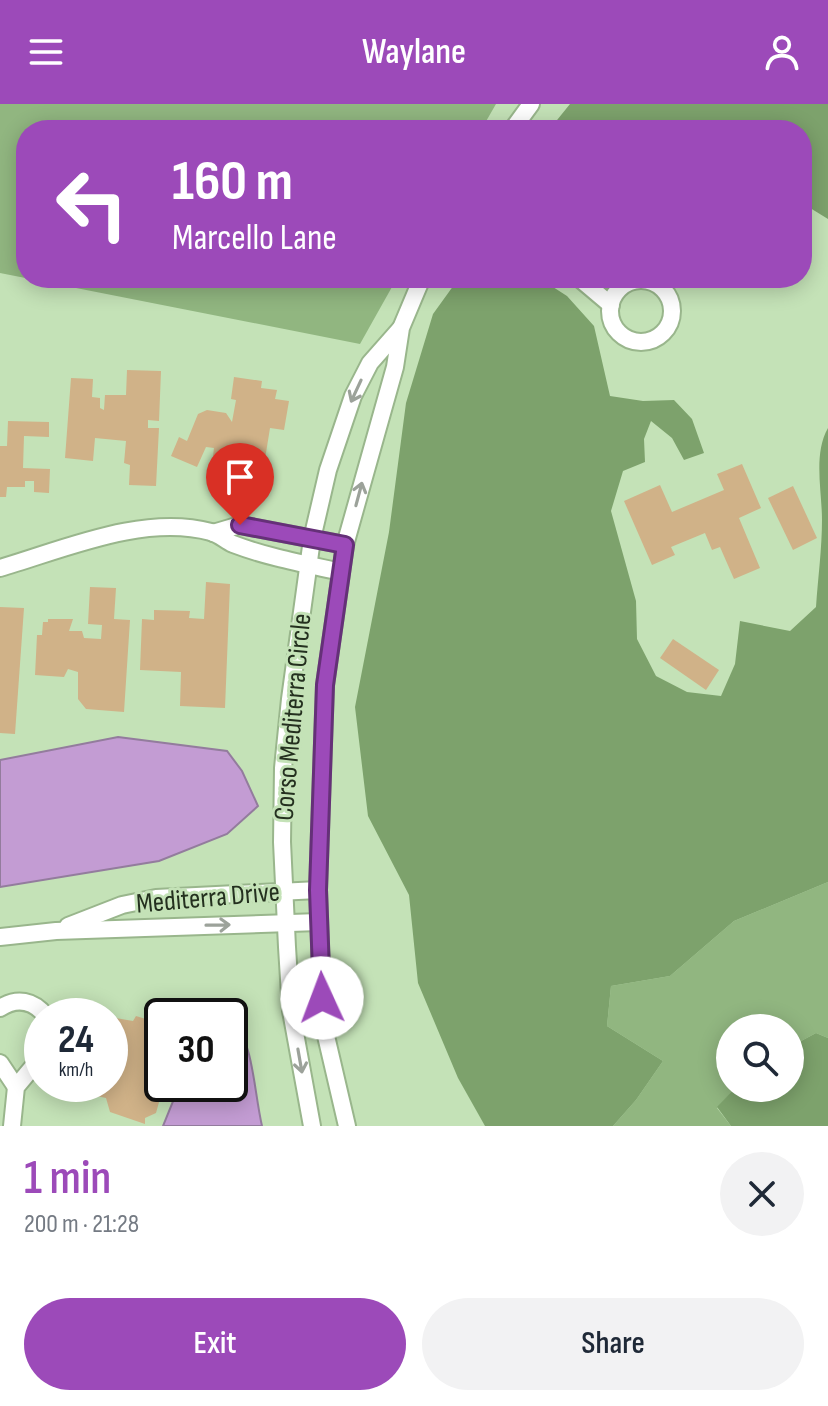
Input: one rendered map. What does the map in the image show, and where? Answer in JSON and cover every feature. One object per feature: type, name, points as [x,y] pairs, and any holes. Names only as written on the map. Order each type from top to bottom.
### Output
[{"type":"street","name":"Corso Mediterra Circle","points":[[347,1126],[323,1023],[318,890],[325,685],[345,545],[395,367],[401,328],[418,288]]},
{"type":"street","points":[[591,288],[611,305]]},
{"type":"street","points":[[618,288],[611,305],[613,325],[626,338],[647,342],[657,338],[667,328],[672,308],[669,297],[660,288]]},
{"type":"street","name":"Corso Mediterra Circle","points":[[312,1126],[291,1011],[283,768],[308,564],[328,470],[353,396],[370,363],[401,328]]},
{"type":"street","points":[[0,568],[126,531],[156,528],[213,533],[240,525],[345,545]]},
{"type":"street","points":[[213,533],[233,543],[341,572]]},
{"type":"street","name":"Mediterra Drive","points":[[56,931],[122,905],[156,898],[318,890]]},
{"type":"street","name":"Mediterra Drive","points":[[0,937],[56,931],[319,922]]},
{"type":"street","points":[[0,1008],[16,1000],[24,1001]]},
{"type":"street","points":[[0,1063],[16,1087]]},
{"type":"street","points":[[12,1126],[16,1087],[24,1077]]},
{"type":"green space","points":[[0,104],[496,104],[487,120],[16,120],[16,276],[0,273]]},
{"type":"green space","points":[[570,104],[828,104],[828,219],[812,209],[812,120],[557,120]]},
{"type":"green space","points":[[76,288],[391,288],[360,344]]},
{"type":"green space","points":[[452,288],[555,288],[567,296],[594,326],[610,396],[643,401],[674,400],[692,419],[704,453],[684,460],[672,438],[651,421],[644,439],[645,462],[623,471],[611,511],[636,601],[637,639],[656,676],[687,692],[721,696],[735,664],[740,621],[790,631],[816,607],[822,531],[820,461],[823,438],[828,428],[828,882],[734,921],[670,976],[611,986],[607,1026],[663,1061],[613,1126],[485,1126],[458,1078],[418,983],[409,895],[368,816],[355,707],[389,532],[406,403],[433,314]]},
{"type":"green space","points":[[828,882],[828,1038],[816,1033],[804,1039],[804,1014],[716,1014],[716,1102],[722,1102],[717,1108],[731,1126],[613,1126],[663,1061],[607,1026],[611,986],[670,976],[734,921]]},
{"type":"green space","points":[[816,1033],[828,1038],[828,1126],[731,1126],[717,1107],[722,1102],[804,1102],[804,1039]]},
{"type":"shaded area","points":[[118,737],[227,751],[242,771],[258,806],[227,834],[159,861],[0,887],[0,760]]},
{"type":"shaded area","points":[[248,1052],[262,1126],[163,1126],[173,1102],[248,1102]]},
{"type":"building","points":[[127,370],[161,371],[159,421],[148,420],[148,428],[159,428],[156,486],[129,485],[130,465],[124,463],[126,441],[95,438],[93,461],[65,458],[71,378],[93,379],[92,397],[100,398],[100,408],[104,410],[105,395],[126,395]]},
{"type":"building","points":[[234,377],[262,381],[261,388],[277,390],[275,399],[289,401],[284,430],[270,428],[261,484],[235,480],[239,460],[213,456],[214,448],[206,447],[197,467],[171,456],[179,437],[187,441],[198,414],[207,410],[226,413],[232,422],[236,400],[231,399]]},
{"type":"building","points":[[8,421],[49,422],[49,437],[24,436],[23,468],[50,469],[49,493],[34,492],[34,481],[25,481],[25,487],[7,487],[6,497],[0,497],[0,446],[7,446]]},
{"type":"building","points":[[742,464],[761,508],[739,518],[760,568],[734,579],[720,547],[712,550],[705,533],[671,547],[675,555],[652,565],[624,501],[660,485],[672,512],[724,490],[717,474]]},
{"type":"building","points":[[793,486],[817,538],[793,550],[768,498]]},
{"type":"building","points":[[206,582],[230,584],[225,708],[180,706],[181,672],[140,670],[142,619],[154,620],[154,610],[190,611],[189,618],[204,619]]},
{"type":"building","points":[[90,587],[116,588],[114,619],[130,620],[124,712],[86,709],[78,699],[78,672],[68,669],[64,677],[35,675],[37,635],[42,635],[43,622],[48,622],[48,619],[73,619],[69,631],[82,631],[84,638],[101,639],[102,625],[88,624]]},
{"type":"building","points":[[0,607],[24,608],[15,734],[0,733]]},
{"type":"building","points":[[673,639],[719,670],[706,690],[660,658]]},
{"type":"building","points":[[136,1016],[144,1018],[144,1102],[159,1102],[156,1113],[145,1118],[145,1124],[110,1112],[107,1102],[128,1102],[128,1020],[133,1021]]},
{"type":"route","points":[[240,525],[345,545],[325,685],[318,890],[322,998]]}]
